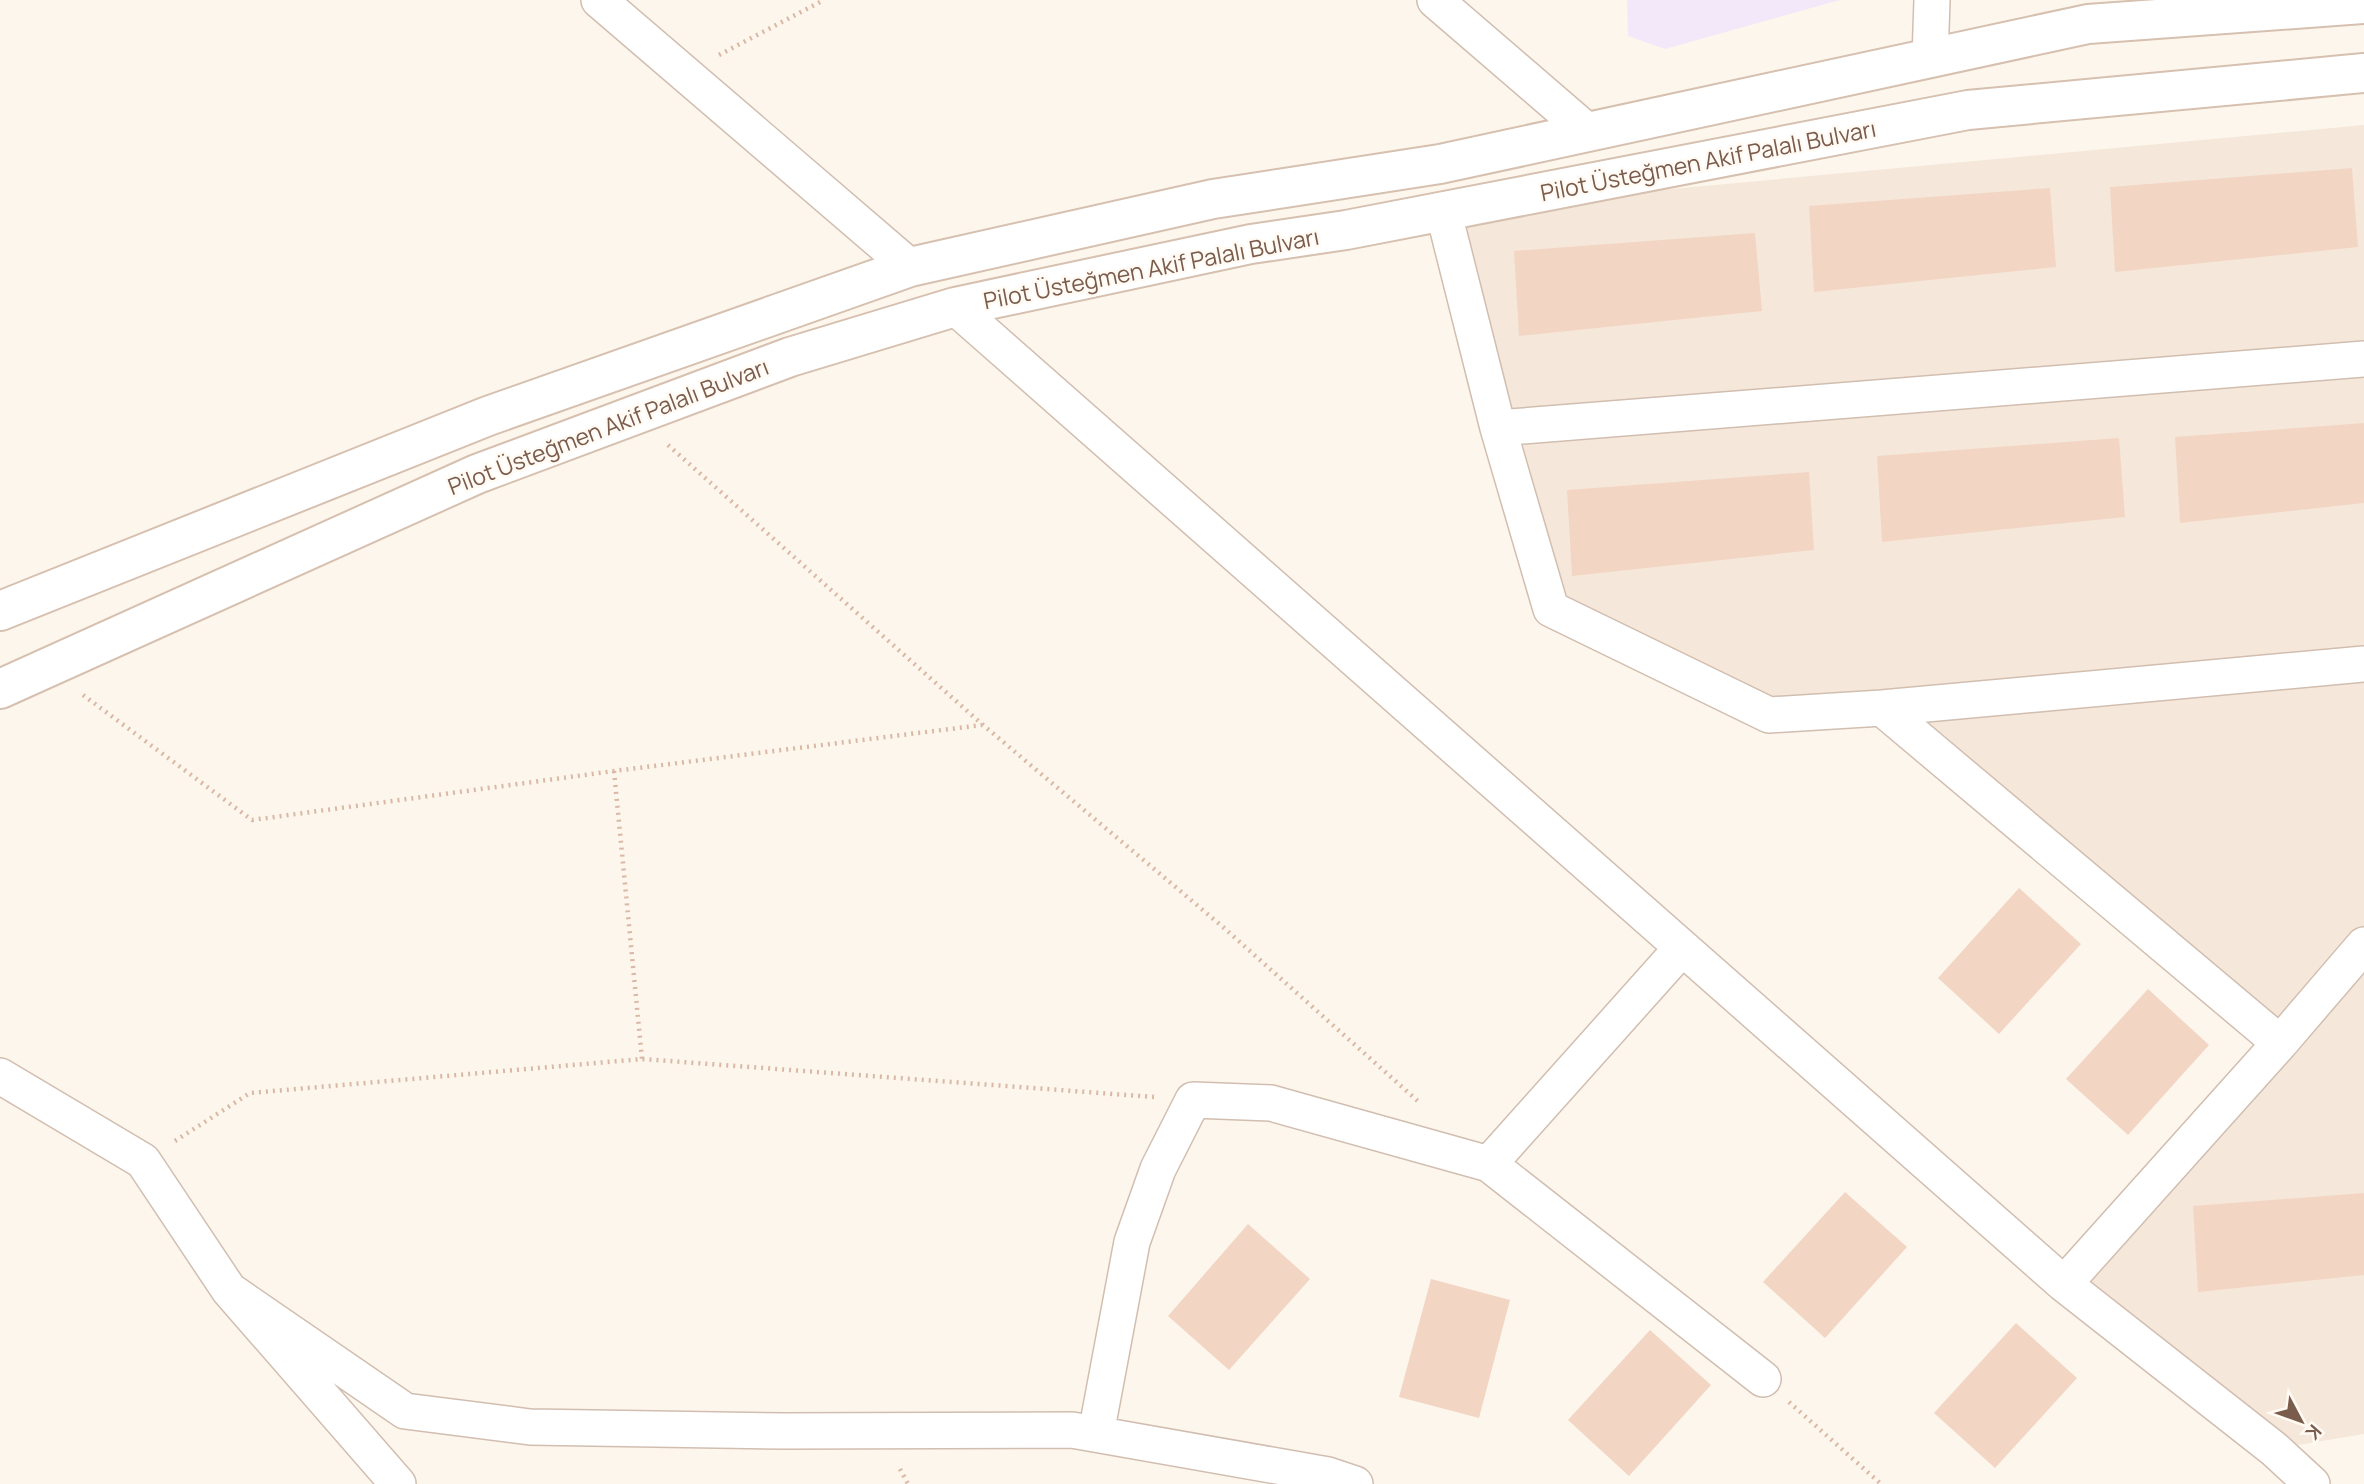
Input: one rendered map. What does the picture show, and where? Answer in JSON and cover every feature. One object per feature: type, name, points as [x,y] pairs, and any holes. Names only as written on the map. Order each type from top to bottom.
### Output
[{"type":"main road","name":"Pilot Üsteğmen Akif Palalı Bulvarı","points":[[0,611],[488,416],[911,267],[1213,199],[1440,164],[2088,24],[2364,4]]},
{"type":"main road","name":"Pilot Üsteğmen Akif Palalı Bulvarı","points":[[0,689],[477,474],[790,357],[955,307],[1251,244],[1346,230],[1968,110],[2364,73]]},
{"type":"street","points":[[600,0],[911,267]]},
{"type":"street","points":[[1435,0],[1587,131]]},
{"type":"street","points":[[1930,59],[1932,0]]},
{"type":"street","points":[[1443,210],[1498,428],[1551,609],[1769,715],[1882,708],[2364,664]]},
{"type":"street","points":[[955,307],[2064,1284],[2274,1449],[2312,1484]]},
{"type":"street","points":[[1498,428],[2364,359]]},
{"type":"street","points":[[1882,708],[2280,1043]]},
{"type":"street","points":[[2064,1284],[2364,945]]},
{"type":"street","points":[[1489,1164],[1682,948]]},
{"type":"street","points":[[0,1076],[143,1161],[229,1290],[398,1484]]},
{"type":"street","points":[[1096,1434],[1132,1242],[1158,1169],[1193,1100],[1271,1103],[1489,1164],[1763,1378]]},
{"type":"street","points":[[229,1290],[405,1411],[530,1427],[784,1431],[1072,1430],[1328,1475],[1354,1484]]},
{"type":"path","points":[[685,74],[824,0]]},
{"type":"path","points":[[634,415],[983,725],[1223,927],[1427,1110]]},
{"type":"path","points":[[47,668],[252,820],[983,725]]},
{"type":"path","points":[[614,771],[642,1059]]},
{"type":"path","points":[[143,1161],[250,1093],[642,1059],[1193,1100]]},
{"type":"path","points":[[1763,1378],[1881,1484]]},
{"type":"shaded area","points":[[1627,0],[1840,0],[1665,49],[1628,36]]},
{"type":"shaded area","points":[[2364,125],[2364,1434],[2274,1449],[2064,1284],[2280,1043],[1882,708],[1769,715],[1551,609],[1443,210]]},
{"type":"building","points":[[2352,168],[2358,247],[2115,272],[2110,187]]},
{"type":"building","points":[[2050,188],[2056,267],[1814,292],[1809,206]]},
{"type":"building","points":[[1755,233],[1762,311],[1519,336],[1514,251]]},
{"type":"building","points":[[2364,423],[2364,503],[2180,523],[2175,437]]},
{"type":"building","points":[[2119,438],[2125,517],[1882,542],[1877,456]]},
{"type":"building","points":[[1809,472],[1814,550],[1572,576],[1567,490]]},
{"type":"building","points":[[2019,888],[2081,944],[1999,1034],[1938,978]]},
{"type":"building","points":[[2148,989],[2209,1045],[2128,1135],[2066,1079]]},
{"type":"building","points":[[1845,1192],[1907,1247],[1825,1338],[1763,1282]]},
{"type":"building","points":[[2364,1193],[2364,1275],[2198,1292],[2193,1206]]},
{"type":"building","points":[[1248,1224],[1310,1279],[1229,1370],[1168,1316]]},
{"type":"building","points":[[1431,1279],[1510,1300],[1479,1418],[1399,1397]]},
{"type":"building","points":[[2016,1323],[2077,1378],[1995,1468],[1934,1413]]},
{"type":"building","points":[[1650,1330],[1711,1385],[1629,1476],[1568,1420]]}]
